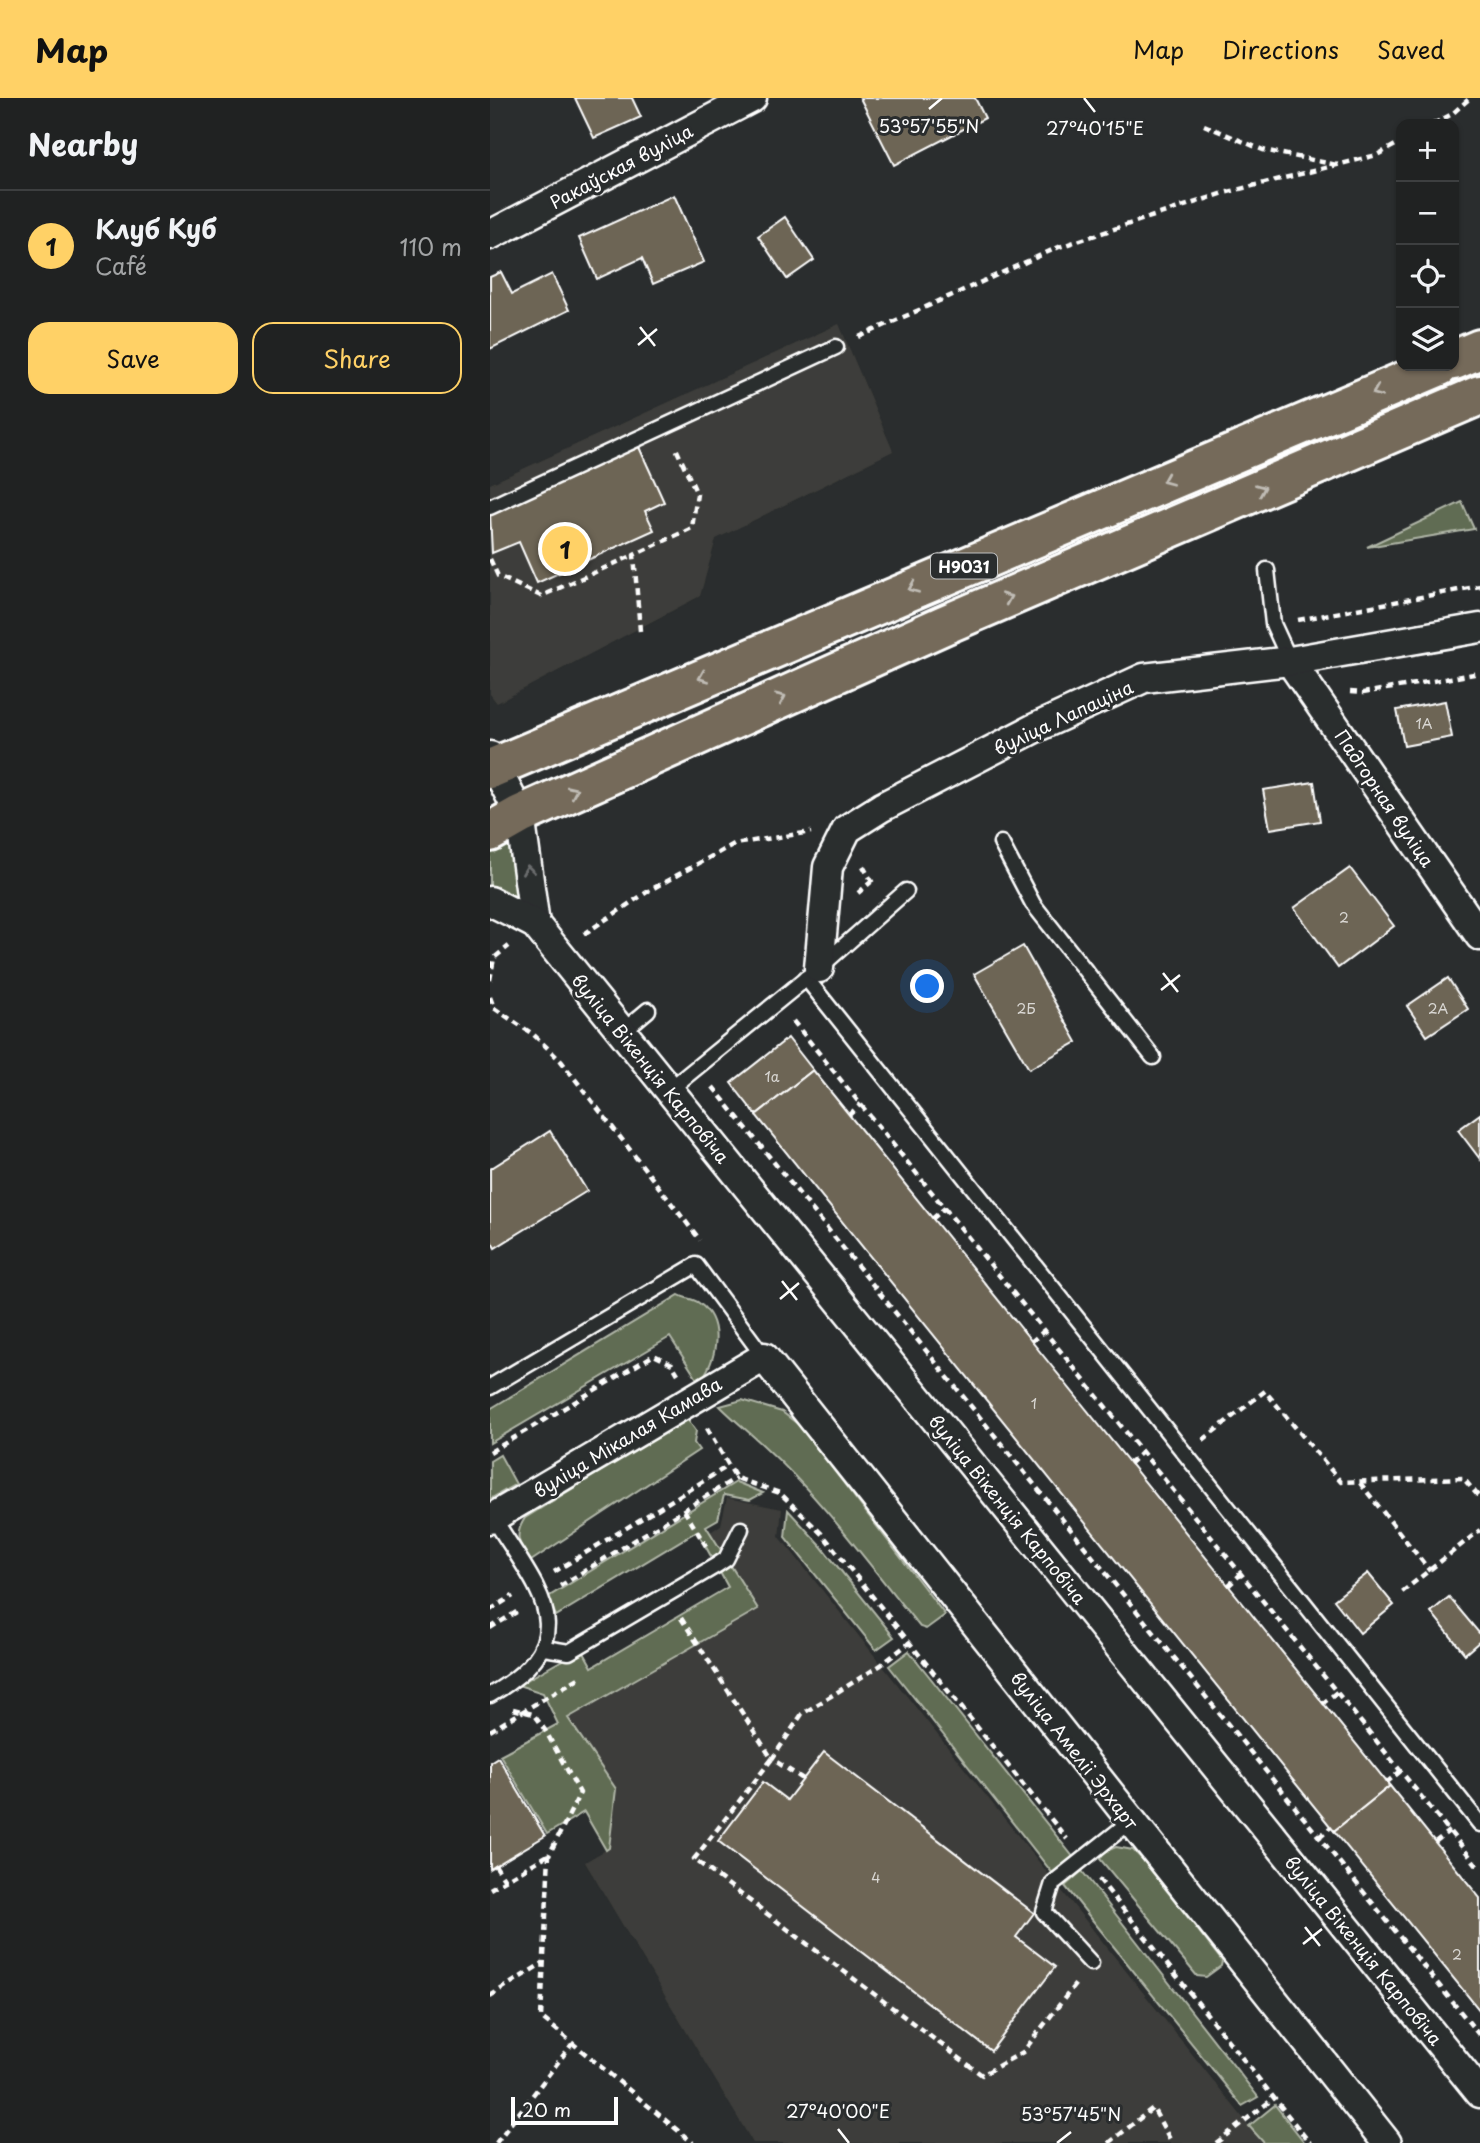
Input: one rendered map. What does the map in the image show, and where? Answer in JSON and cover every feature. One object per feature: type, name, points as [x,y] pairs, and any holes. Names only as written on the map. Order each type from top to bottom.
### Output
[{"type":"main road","points":[[1459,358],[1480,349]]},
{"type":"main road","name":"Н9031","points":[[492,764],[1428,371]]},
{"type":"main road","name":"Н9031","points":[[505,824],[944,625],[1480,395]]},
{"type":"street","name":"Ракаўская вуліца","points":[[490,235],[752,98]]},
{"type":"street","name":"вуліца Лапаціна","points":[[847,829],[883,807],[1024,734],[1144,678],[1290,661],[1480,628]]},
{"type":"street","name":"Падгорная вуліца","points":[[1290,661],[1480,936]]},
{"type":"street","points":[[492,764],[505,824],[535,924]]},
{"type":"street","points":[[812,973],[828,867],[847,829]]},
{"type":"street","points":[[490,901],[535,924]]},
{"type":"street","name":"вуліца Вікенція Карповіча","points":[[535,924],[1480,2093]]},
{"type":"street","name":"вуліца Мікалая Камава","points":[[492,1518],[764,1357]]},
{"type":"street","name":"вуліца Амеліі Эрхарт","points":[[764,1357],[1387,2143]]},
{"type":"lane","points":[[490,507],[836,347]]},
{"type":"lane","points":[[1267,570],[1273,624],[1290,661]]},
{"type":"lane","points":[[1001,843],[1033,904],[1153,1058]]},
{"type":"lane","points":[[669,1090],[812,973],[905,891]]},
{"type":"lane","points":[[812,973],[1480,1824]]},
{"type":"lane","points":[[622,1032],[648,1010]]},
{"type":"lane","points":[[490,1387],[696,1265],[764,1357]]},
{"type":"lane","points":[[492,1518],[538,1591],[549,1616],[544,1648],[534,1664],[495,1700]]},
{"type":"lane","points":[[544,1648],[569,1652],[717,1565],[726,1559],[741,1529]]},
{"type":"lane","points":[[1091,1963],[1044,1912],[1053,1883],[1131,1821]]},
{"type":"path","points":[[1442,119],[1470,98]]},
{"type":"path","points":[[1204,125],[1263,150],[1338,165]]},
{"type":"path","points":[[836,347],[1059,247],[1224,193],[1377,155],[1396,145]]},
{"type":"path","points":[[490,559],[498,576],[541,596],[692,528],[697,495],[666,426]]},
{"type":"path","points":[[634,555],[640,631]]},
{"type":"path","points":[[1273,624],[1480,586]]},
{"type":"path","points":[[1312,691],[1363,693],[1480,673]]},
{"type":"path","points":[[575,942],[594,926],[650,890],[734,844],[847,829]]},
{"type":"path","points":[[490,956],[494,958],[490,980]]},
{"type":"path","points":[[491,1000],[494,1008],[534,1035],[561,1060],[702,1244]]},
{"type":"path","points":[[786,1012],[1480,1869]]},
{"type":"path","points":[[697,1068],[1480,2036]]},
{"type":"path","points":[[849,1115],[861,1104]]},
{"type":"path","points":[[932,1219],[945,1208]]},
{"type":"path","points":[[1031,1342],[1044,1330]]},
{"type":"path","points":[[1201,1442],[1265,1391],[1341,1482],[1463,1478],[1480,1498]]},
{"type":"path","points":[[1129,1464],[1142,1452]]},
{"type":"path","points":[[490,1628],[538,1591],[729,1466]]},
{"type":"path","points":[[490,1610],[538,1591],[736,1478],[780,1493],[823,1535],[1310,2143]]},
{"type":"path","points":[[1360,1482],[1430,1571]]},
{"type":"path","points":[[1402,1592],[1480,1530]]},
{"type":"path","points":[[1228,1586],[1241,1574]]},
{"type":"path","points":[[681,1618],[772,1759],[803,1779]]},
{"type":"path","points":[[909,1643],[881,1665],[802,1714],[772,1759],[694,1858],[982,2076],[1023,2052],[1091,1963]]},
{"type":"path","points":[[1322,1704],[1337,1692]]},
{"type":"path","points":[[495,1700],[533,1714],[545,1730],[580,1793],[549,1855],[541,2017],[693,2143]]},
{"type":"path","points":[[490,1731],[522,1711]]},
{"type":"path","points":[[1435,1842],[1449,1831]]},
{"type":"path","points":[[490,1889],[549,1855]]},
{"type":"path","points":[[495,1866],[505,1880]]},
{"type":"path","points":[[490,1996],[543,1963]]},
{"type":"path","points":[[496,2143],[572,2044]]},
{"type":"path","points":[[1216,2143],[1274,2098]]},
{"type":"path","points":[[1109,2143],[1153,2108],[1172,2143]]},
{"type":"shaded area","points":[[839,324],[893,451],[716,539],[700,596],[497,703],[490,694],[490,484]]},
{"type":"shaded area","points":[[727,1498],[782,1509],[779,1536],[1263,2143],[753,2143],[585,1862],[609,1848],[616,1789],[568,1719],[758,1609],[709,1533],[721,1525]]},
{"type":"green space","points":[[1462,502],[1474,529],[1367,547]]},
{"type":"green space","points":[[490,839],[506,840],[512,844],[518,893],[514,897],[490,886]]},
{"type":"green space","points":[[679,1295],[697,1302],[707,1311],[715,1331],[714,1353],[699,1382],[670,1337],[490,1443],[490,1409]]},
{"type":"green space","points":[[742,1400],[782,1412],[799,1425],[945,1615],[926,1629],[920,1627],[806,1488],[720,1406]]},
{"type":"green space","points":[[687,1418],[696,1431],[694,1443],[699,1450],[531,1561],[523,1550],[518,1535],[525,1518]]},
{"type":"green space","points":[[500,1455],[516,1484],[490,1499],[490,1461]]},
{"type":"green space","points":[[736,1482],[763,1493],[750,1500],[724,1495],[718,1519],[706,1526],[758,1609],[568,1718],[616,1789],[609,1848],[606,1850],[584,1812],[547,1834],[500,1755],[558,1724],[543,1693],[518,1685],[582,1649],[592,1667],[728,1587],[697,1531],[556,1616],[548,1597]]},
{"type":"green space","points":[[788,1510],[821,1546],[894,1637],[876,1650],[785,1537]]},
{"type":"green space","points":[[909,1651],[1074,1858],[1054,1875],[889,1666]]},
{"type":"green space","points":[[1116,1847],[1133,1850],[1142,1859],[1222,1961],[1221,1966],[1206,1977],[1197,1976],[1100,1859],[1104,1852]]},
{"type":"green space","points":[[1082,1871],[1258,2097],[1242,2106],[1065,1886]]},
{"type":"green space","points":[[1275,2105],[1305,2143],[1264,2143],[1249,2126]]},
{"type":"building","points":[[575,98],[632,98],[641,117],[594,138]]},
{"type":"building","points":[[860,98],[975,98],[985,118],[894,165]]},
{"type":"building","points":[[674,195],[704,262],[653,284],[642,258],[597,279],[579,238]]},
{"type":"building","points":[[785,217],[814,260],[787,279],[758,236]]},
{"type":"building","points":[[501,272],[512,294],[552,274],[569,310],[490,349],[490,277]]},
{"type":"building","points":[[639,447],[664,502],[645,511],[654,530],[537,583],[519,542],[492,553],[490,513]]},
{"type":"building","points":[[1445,701],[1452,737],[1404,746],[1397,710]]},
{"type":"building","points":[[1314,782],[1320,821],[1270,829],[1263,790]]},
{"type":"building","points":[[1350,868],[1394,926],[1338,968],[1294,908]]},
{"type":"building","points":[[1023,946],[1077,1042],[1029,1069],[974,974]]},
{"type":"building","points":[[1448,978],[1468,1009],[1427,1036],[1407,1006]]},
{"type":"building","points":[[788,1038],[813,1070],[756,1115],[731,1083]]},
{"type":"building","points":[[813,1070],[1390,1786],[1334,1831],[756,1115]]},
{"type":"building","points":[[1480,1114],[1480,1159],[1458,1130]]},
{"type":"building","points":[[550,1131],[587,1191],[495,1248],[490,1239],[490,1169]]},
{"type":"building","points":[[1368,1573],[1394,1605],[1360,1633],[1334,1600]]},
{"type":"building","points":[[1449,1597],[1480,1634],[1480,1641],[1465,1654],[1431,1612]]},
{"type":"building","points":[[824,1752],[1034,1913],[1016,1937],[1055,1967],[991,2051],[718,1841],[763,1782],[787,1800]]},
{"type":"building","points":[[498,1757],[545,1836],[490,1869],[490,1762]]},
{"type":"building","points":[[1390,1786],[1480,1898],[1480,2011],[1334,1831]]},
{"type":"place","name":"Клуб Куб","points":[[565,549]]}]
